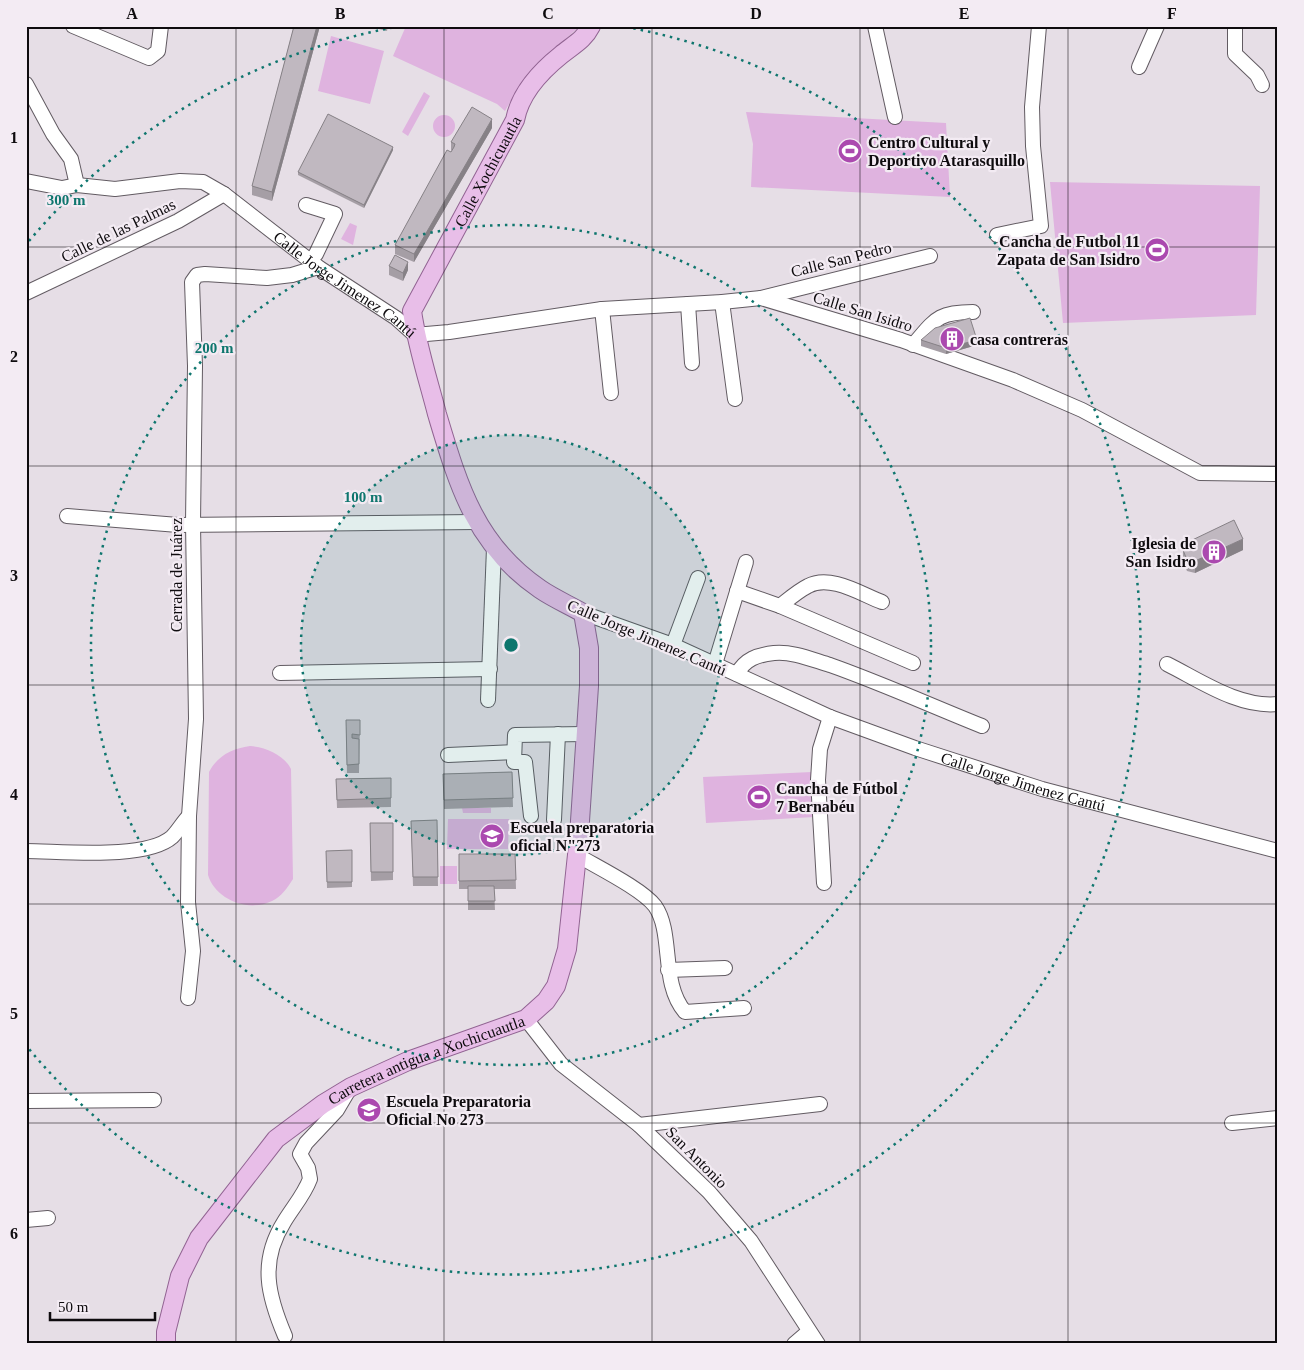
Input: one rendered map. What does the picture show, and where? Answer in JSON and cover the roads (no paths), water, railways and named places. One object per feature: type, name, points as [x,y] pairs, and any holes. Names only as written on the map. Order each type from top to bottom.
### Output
[{"type":"main road","name":"Calle Xochicuautla","points":[[415,335],[412,310],[511,128],[518,105],[532,85],[560,55],[585,38],[591,26]]},
{"type":"main road","name":"Calle Jorge Jimenez Cantú","points":[[415,335],[450,456],[465,501],[476,522],[494,548],[540,589],[583,613]]},
{"type":"main road","name":"Carretera antigua a Xochicuautla","points":[[166,1344],[166,1332],[180,1276],[199,1238],[276,1140],[323,1104],[351,1087],[408,1061],[526,1019],[546,1001],[562,969],[567,949],[577,855],[589,686],[589,648],[583,613]]},
{"type":"street","points":[[73,26],[149,58],[158,51],[161,39],[161,26]]},
{"type":"street","points":[[875,26],[895,117]]},
{"type":"street","points":[[997,235],[1041,226],[1033,146],[1032,107],[1039,26]]},
{"type":"street","points":[[1139,67],[1156,26]]},
{"type":"street","points":[[1235,26],[1235,54],[1257,75],[1262,85]]},
{"type":"street","points":[[26,84],[53,134],[71,159],[77,185]]},
{"type":"street","name":"Calle Jorge Jimenez Cantú","points":[[26,181],[62,188],[77,185],[115,189],[180,181],[202,182],[224,194],[314,264],[396,318],[415,335]]},
{"type":"street","name":"Calle de las Palmas","points":[[26,293],[178,221],[224,194]]},
{"type":"street","points":[[306,205],[335,214],[316,254],[314,264]]},
{"type":"street","name":"Calle San Pedro","points":[[761,298],[930,256]]},
{"type":"street","name":"Cerrada de Juárez","points":[[188,998],[193,951],[188,902],[189,816],[196,719],[193,524],[195,366],[191,286],[193,278],[205,274],[266,278],[292,275],[314,264]]},
{"type":"street","name":"Calle San Isidro","points":[[415,335],[449,332],[602,308],[722,302],[761,298],[913,345],[1013,380],[1082,410],[1200,473],[1278,474]]},
{"type":"street","points":[[722,302],[735,398]]},
{"type":"street","points":[[688,304],[692,363]]},
{"type":"street","points":[[602,308],[611,393]]},
{"type":"street","points":[[913,345],[938,318],[954,312],[973,312]]},
{"type":"street","points":[[67,516],[178,525],[476,522]]},
{"type":"street","points":[[488,700],[494,548]]},
{"type":"street","points":[[715,664],[746,562]]},
{"type":"street","points":[[673,645],[698,578]]},
{"type":"street","points":[[780,606],[808,586],[819,582],[832,583],[882,602]]},
{"type":"street","points":[[737,591],[780,606],[913,663]]},
{"type":"street","name":"Calle Jorge Jimenez Cantú","points":[[583,613],[673,645],[830,717],[915,748],[1042,790],[1278,852]]},
{"type":"street","points":[[737,674],[743,663],[752,658],[776,652],[805,657],[848,672],[982,726]]},
{"type":"street","points":[[1167,664],[1238,699],[1261,706],[1278,704]]},
{"type":"street","points":[[280,673],[490,668]]},
{"type":"street","points":[[824,883],[818,780],[820,749],[830,717]]},
{"type":"street","points":[[531,816],[525,762],[514,762],[515,734],[585,734]]},
{"type":"street","points":[[554,820],[558,734]]},
{"type":"street","points":[[448,755],[514,752]]},
{"type":"street","points":[[26,851],[128,852],[151,848],[171,838],[189,816]]},
{"type":"street","points":[[577,855],[645,896],[654,905],[661,918],[668,970],[680,1006],[685,1012],[744,1008]]},
{"type":"street","points":[[668,970],[725,968]]},
{"type":"street","name":"San Antonio","points":[[526,1019],[561,1064],[639,1125],[710,1192],[751,1241],[808,1332],[818,1344]]},
{"type":"street","points":[[285,1336],[271,1303],[268,1281],[272,1250],[282,1224],[310,1179],[308,1168],[300,1154],[306,1143],[337,1110],[351,1087]]},
{"type":"street","points":[[26,1101],[154,1100]]},
{"type":"street","points":[[639,1125],[820,1104]]},
{"type":"street","points":[[1232,1123],[1278,1118]]},
{"type":"street","points":[[26,1220],[48,1218]]},
{"type":"street","points":[[794,1344],[808,1332]]},
{"type":"place","name":"Centro Cultural y Deportivo Atarasquillo","points":[[850,151]]},
{"type":"place","name":"Cancha de Futbol 11 Zapata de San Isidro","points":[[1157,250]]},
{"type":"place","name":"casa contreras","points":[[952,339]]},
{"type":"place","name":"Iglesia de San Isidro","points":[[1214,552]]},
{"type":"place","name":"Cancha de Fútbol 7 Bernabéu","points":[[759,797]]},
{"type":"place","name":"Escuela preparatoria oficial N\"273","points":[[492,836]]},
{"type":"place","name":"Escuela Preparatoria Oficial No 273","points":[[369,1110]]}]
